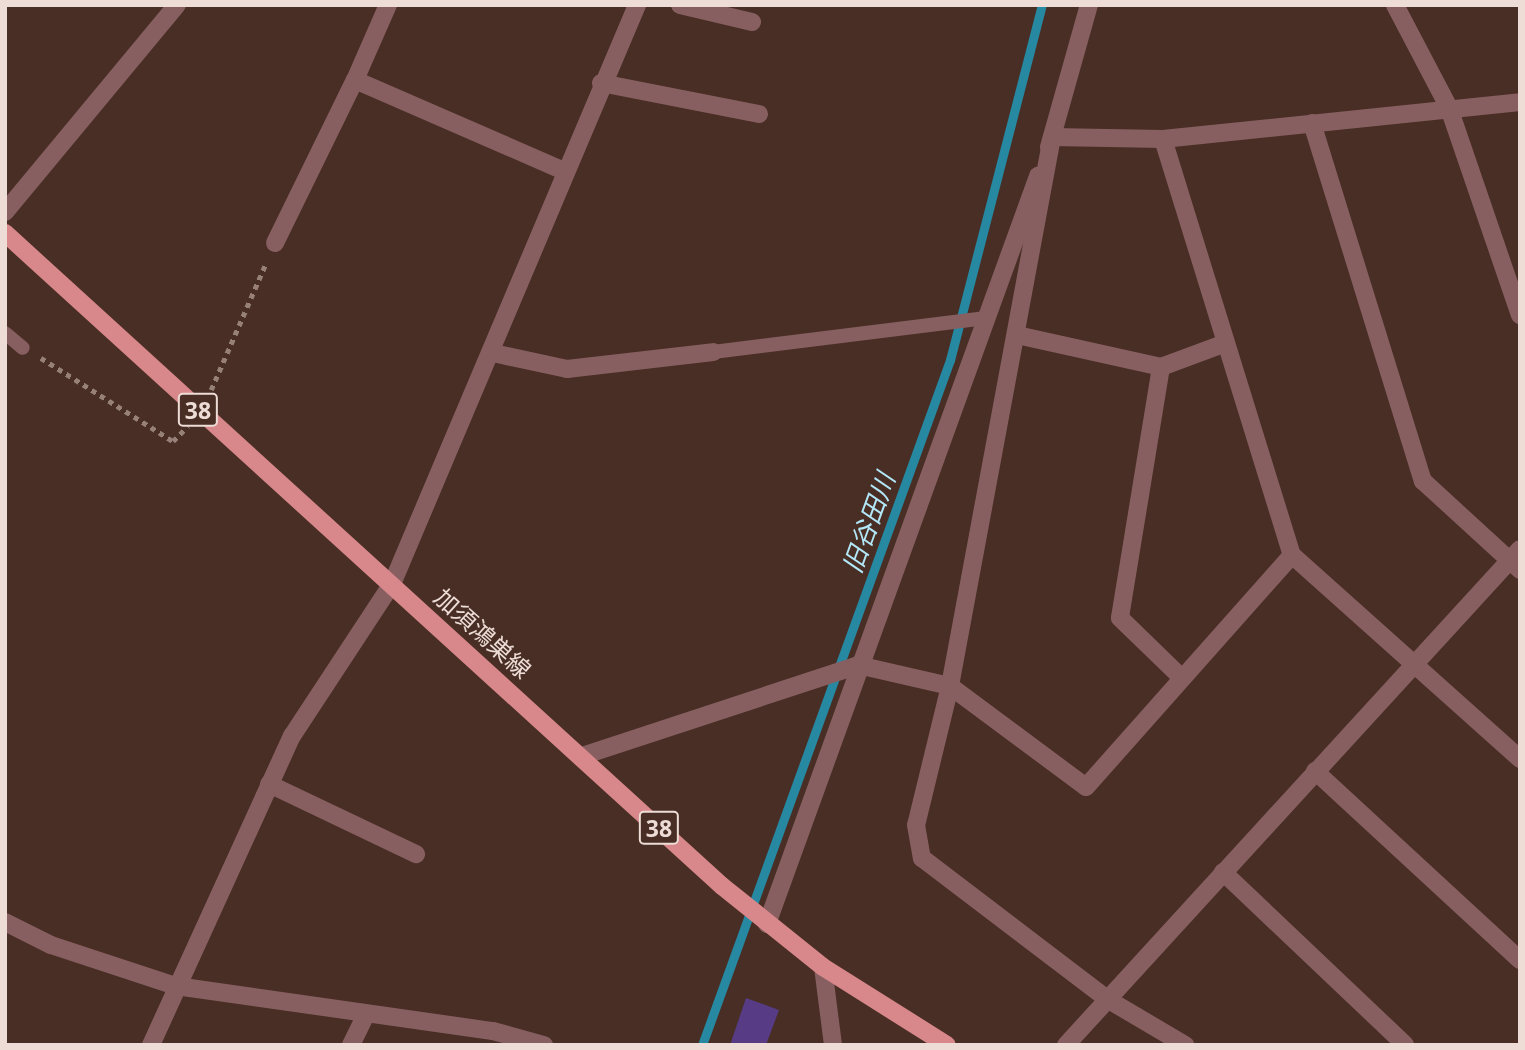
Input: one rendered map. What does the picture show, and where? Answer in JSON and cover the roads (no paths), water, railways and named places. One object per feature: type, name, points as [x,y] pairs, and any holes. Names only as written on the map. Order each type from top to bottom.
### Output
[{"type":"main road","name":"加須鴻巣線","points":[[5,233],[767,924],[823,967],[940,1044]]},
{"type":"street","points":[[5,212],[177,5]]},
{"type":"street","points":[[275,243],[388,5]]},
{"type":"street","points":[[151,1045],[292,736],[392,584],[493,353],[564,171],[637,5]]},
{"type":"street","points":[[680,5],[752,22]]},
{"type":"street","points":[[767,924],[858,665],[1052,137],[1089,5]]},
{"type":"street","points":[[1395,5],[1449,108],[1520,315]]},
{"type":"street","points":[[355,79],[564,171]]},
{"type":"street","points":[[601,83],[758,114]]},
{"type":"street","points":[[1052,137],[1163,139],[1520,102]]},
{"type":"street","points":[[1066,1045],[1412,663],[1516,559],[1423,481],[1312,123]]},
{"type":"street","points":[[1052,137],[950,687],[916,825],[922,858],[1107,999],[1185,1045]]},
{"type":"street","points":[[1163,139],[1292,555],[1520,759]]},
{"type":"street","points":[[1017,335],[1161,367],[1226,343]]},
{"type":"street","points":[[493,353],[567,369],[713,352]]},
{"type":"street","points":[[1161,367],[1120,618],[1182,678]]},
{"type":"street","points":[[582,756],[858,665],[950,687],[1086,787],[1292,555]]},
{"type":"street","points":[[1315,771],[1520,960]]},
{"type":"street","points":[[269,784],[416,854]]},
{"type":"street","points":[[1223,872],[1405,1045]]},
{"type":"street","points":[[5,922],[51,945],[176,986],[493,1031],[544,1045]]},
{"type":"street","points":[[823,967],[833,1045]]},
{"type":"street","points":[[351,1045],[366,1014]]},
{"type":"lane","points":[[713,352],[986,318]]},
{"type":"waterway","name":"旧谷田川","points":[[702,1045],[950,360],[1042,5]]}]
